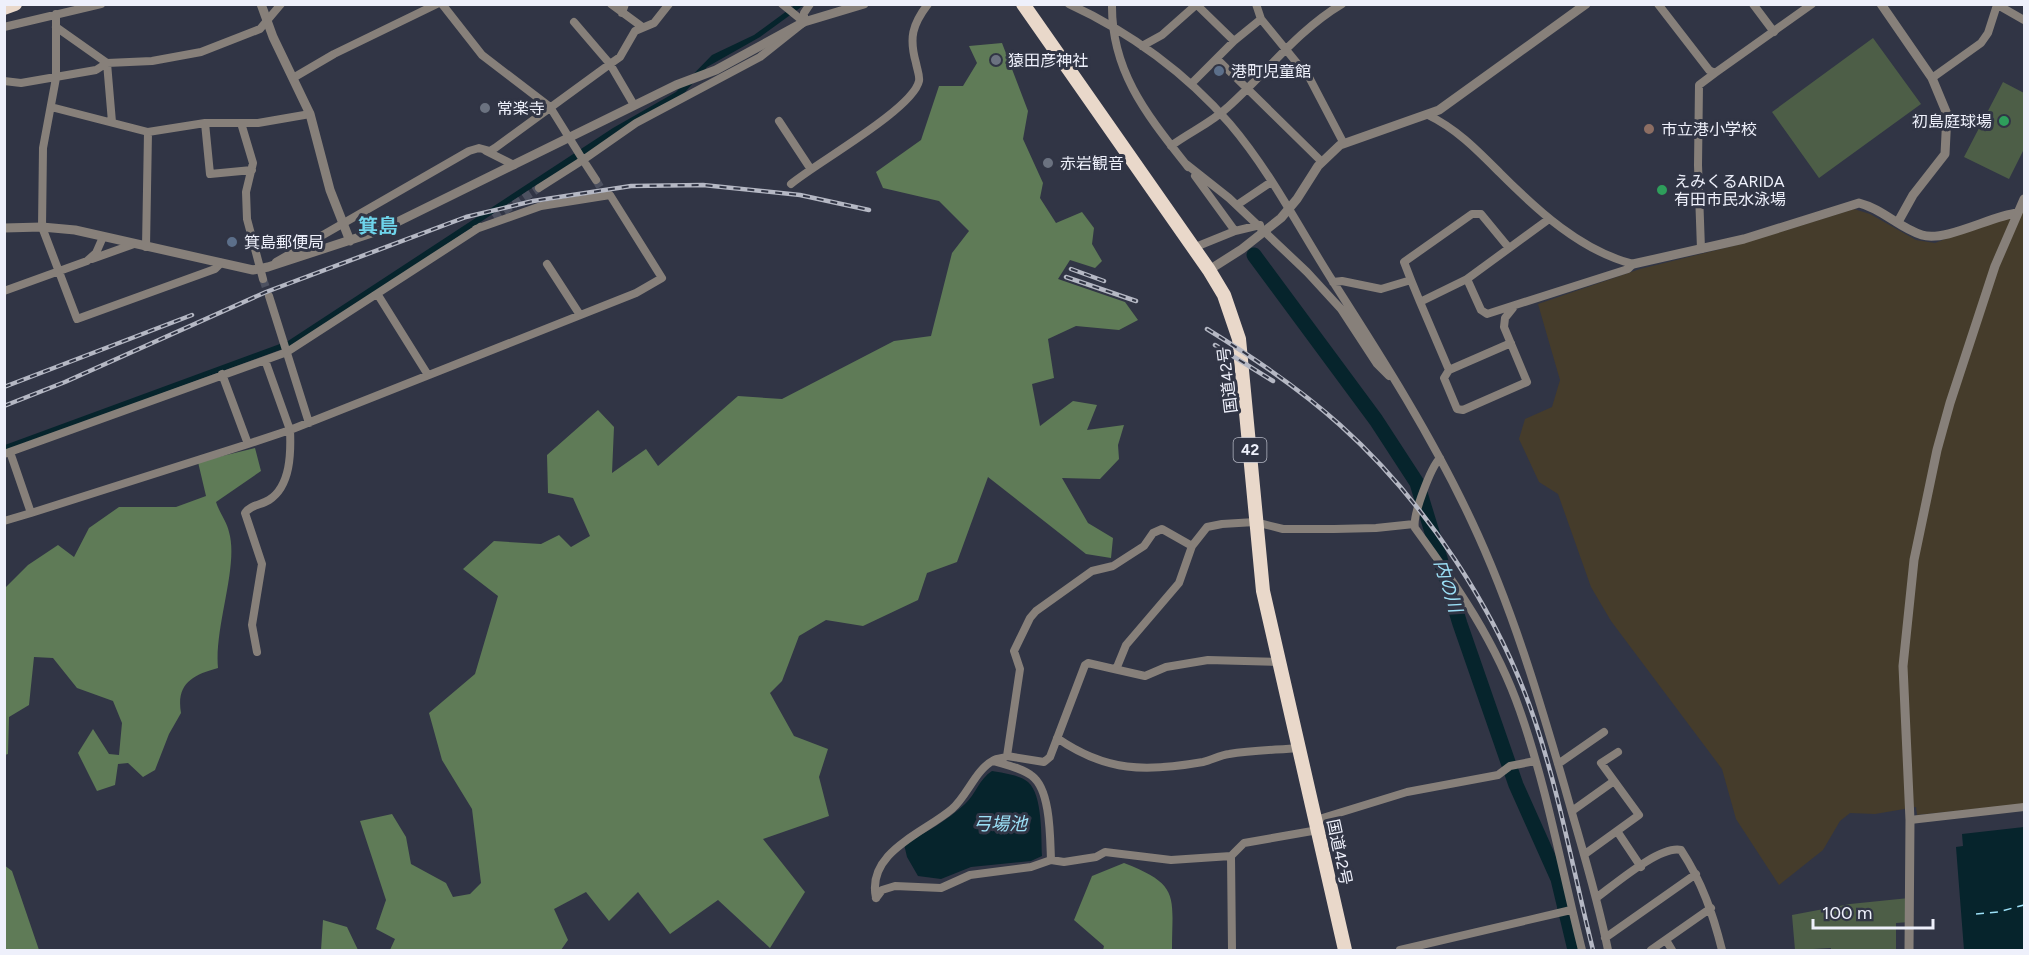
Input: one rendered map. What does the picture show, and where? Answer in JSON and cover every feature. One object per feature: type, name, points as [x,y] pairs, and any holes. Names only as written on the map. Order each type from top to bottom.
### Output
[{"type":"highway","points":[[4,8],[15,4]]},
{"type":"highway","name":"国道42号","points":[[1023,4],[1209,270],[1224,295],[1239,339],[1246,393],[1255,522],[1263,591],[1345,951]]},
{"type":"street","points":[[4,27],[101,4]]},
{"type":"street","points":[[261,4],[267,23],[310,114],[330,190],[350,241]]},
{"type":"street","points":[[4,81],[21,83],[56,78],[96,70],[107,63],[152,61],[201,52],[260,29],[281,4]]},
{"type":"street","points":[[293,78],[334,54],[437,4]]},
{"type":"street","points":[[442,4],[482,55],[550,107],[596,180]]},
{"type":"street","points":[[611,4],[641,26]]},
{"type":"street","points":[[622,13],[625,4]]},
{"type":"street","points":[[486,151],[495,148],[620,57],[635,31],[641,26],[654,23],[669,4]]},
{"type":"street","points":[[782,4],[804,22]]},
{"type":"street","points":[[804,22],[804,13],[810,4]]},
{"type":"street","points":[[4,228],[42,227],[103,237],[264,272],[404,219],[634,105],[676,85],[716,70],[804,22],[864,4]]},
{"type":"street","points":[[791,184],[810,168],[895,111],[916,87],[919,75],[912,49],[911,33],[928,4]]},
{"type":"street","points":[[1069,4],[1142,46],[1191,84],[1239,136],[1271,182],[1395,381],[1440,458],[1473,523],[1534,686],[1585,854],[1608,951]]},
{"type":"street","points":[[1112,4],[1116,52],[1124,72],[1149,117],[1235,231]]},
{"type":"street","points":[[1256,4],[1261,19],[1310,80],[1343,142]]},
{"type":"street","points":[[1171,146],[1221,114],[1285,50],[1324,15],[1342,4]]},
{"type":"street","points":[[1209,270],[1288,211],[1322,162],[1343,142],[1428,115],[1445,106],[1586,4]]},
{"type":"street","points":[[1658,4],[1709,70],[1715,73]]},
{"type":"street","points":[[1753,4],[1774,33]]},
{"type":"street","points":[[1701,249],[1698,165],[1699,85],[1812,4]]},
{"type":"street","points":[[1881,4],[1932,78],[1947,114],[1945,154],[1912,195],[1898,222]]},
{"type":"street","points":[[1142,46],[1162,35],[1197,5],[1234,41]]},
{"type":"street","points":[[1932,78],[1981,43],[1988,33],[1996,5],[2025,20]]},
{"type":"street","points":[[56,15],[56,78],[43,148],[42,227],[77,319],[215,269],[220,263]]},
{"type":"street","points":[[1191,84],[1234,41],[1261,19]]},
{"type":"street","points":[[574,22],[610,64],[634,105]]},
{"type":"street","points":[[539,188],[636,123],[760,57],[804,22]]},
{"type":"street","points":[[56,27],[107,63],[112,122]]},
{"type":"street","points":[[1217,59],[1322,162]]},
{"type":"street","points":[[51,107],[148,132],[205,123],[241,123],[310,114]]},
{"type":"street","points":[[1428,115],[1459,134],[1549,219],[1583,241],[1633,264]]},
{"type":"street","points":[[779,121],[810,168]]},
{"type":"street","points":[[205,123],[210,174],[252,170]]},
{"type":"street","points":[[241,123],[253,164],[246,207],[264,272]]},
{"type":"street","points":[[146,247],[148,132]]},
{"type":"street","points":[[264,272],[342,223],[473,150],[486,151],[514,165]]},
{"type":"street","points":[[1186,164],[1263,228],[1341,309],[1377,364],[1395,381]]},
{"type":"street","points":[[1237,205],[1271,182]]},
{"type":"street","points":[[4,521],[309,423],[636,293],[662,278],[610,195],[604,194],[541,206],[476,229]]},
{"type":"street","points":[[1909,951],[1910,820],[1903,666],[1914,560],[1937,450],[1950,403],[1991,277],[2025,199]]},
{"type":"street","points":[[1467,279],[1484,314],[1513,308],[1628,269],[1633,264],[1743,239],[1859,203],[1873,207],[1920,234],[1935,237],[2017,213]]},
{"type":"street","points":[[1449,370],[1404,262],[1472,214],[1481,214],[1509,248]]},
{"type":"street","points":[[31,513],[7,453],[287,352],[494,218]]},
{"type":"street","points":[[1420,302],[1467,279],[1549,219]]},
{"type":"street","points":[[1193,248],[1235,231],[1263,228]]},
{"type":"street","points":[[87,261],[96,253],[103,237]]},
{"type":"street","points":[[4,291],[134,244]]},
{"type":"street","points":[[547,264],[580,315]]},
{"type":"street","points":[[1333,282],[1342,281],[1381,289],[1410,280]]},
{"type":"street","points":[[378,295],[428,375]]},
{"type":"street","points":[[269,296],[309,423]]},
{"type":"street","points":[[1511,343],[1449,370],[1444,378],[1457,409],[1462,410],[1527,382],[1504,323],[1513,308]]},
{"type":"street","points":[[257,652],[252,625],[262,564],[245,513],[270,499],[277,492],[291,461],[290,430],[266,360]]},
{"type":"street","points":[[222,375],[248,444]]},
{"type":"street","points":[[1414,524],[1432,465],[1440,458]]},
{"type":"street","points":[[1113,669],[1129,641],[1179,583],[1192,546],[1207,527],[1255,522],[1283,529],[1376,528],[1414,524]]},
{"type":"street","points":[[1414,524],[1464,598],[1493,651],[1519,709],[1582,951]]},
{"type":"street","points":[[1007,756],[1020,669],[1014,651],[1033,615],[1092,571],[1113,566],[1144,546],[1157,531],[1162,529],[1172,533],[1192,546]]},
{"type":"street","points":[[1279,662],[1208,660],[1166,667],[1145,676],[1088,663],[1085,665],[1050,757],[1044,762],[1007,756],[992,761],[952,809],[891,852],[873,887],[876,898],[882,890],[895,886],[945,888],[970,875],[1031,867],[1051,861],[1064,862],[1096,857],[1105,852],[1171,860],[1231,856],[1244,843],[1317,825],[1407,792],[1498,775],[1510,766],[1534,761]]},
{"type":"street","points":[[1558,764],[1604,732]]},
{"type":"street","points":[[1057,738],[1101,760],[1137,769],[1203,762],[1230,753],[1299,748]]},
{"type":"street","points":[[1585,854],[1639,815],[1601,763],[1618,752]]},
{"type":"street","points":[[992,761],[1030,774],[1041,786],[1050,829],[1051,861]]},
{"type":"street","points":[[1572,811],[1614,781]]},
{"type":"street","points":[[1910,820],[2025,807]]},
{"type":"street","points":[[1617,831],[1641,867]]},
{"type":"street","points":[[1596,898],[1659,854],[1678,849],[1696,874],[1711,908],[1722,951]]},
{"type":"street","points":[[1231,856],[1232,951]]},
{"type":"street","points":[[1605,938],[1696,874]]},
{"type":"street","points":[[1651,951],[1711,908]]},
{"type":"street","points":[[1400,951],[1571,910]]},
{"type":"street","points":[[1666,940],[1672,951]]},
{"type":"shaded area","points":[[2024,208],[2024,804],[1917,815],[1916,807],[1875,814],[1850,813],[1840,821],[1823,850],[1779,885],[1736,819],[1722,769],[1611,621],[1591,587],[1558,494],[1539,482],[1519,439],[1525,419],[1552,407],[1560,380],[1538,304],[1640,269],[1737,245],[1854,209],[1870,214],[1916,240],[1935,243]]},
{"type":"green space","points":[[1873,38],[1921,104],[1819,178],[1772,112]]},
{"type":"green space","points":[[1002,43],[1028,111],[1023,139],[1043,183],[1040,198],[1056,223],[1082,212],[1094,228],[1092,244],[1102,261],[1095,268],[1070,260],[1058,279],[1125,302],[1138,320],[1119,330],[1076,326],[1048,339],[1054,378],[1032,384],[1040,426],[1073,401],[1097,405],[1087,430],[1124,425],[1118,445],[1119,459],[1100,479],[1062,478],[1088,523],[1113,538],[1111,558],[1086,554],[988,477],[957,562],[927,573],[918,600],[863,626],[826,620],[799,636],[782,681],[770,693],[794,736],[828,749],[819,777],[829,816],[763,839],[805,892],[770,948],[718,900],[670,934],[638,892],[609,921],[586,892],[554,909],[568,940],[561,950],[390,950],[395,939],[376,929],[386,900],[360,821],[392,814],[406,837],[411,864],[446,883],[453,897],[470,894],[481,883],[472,809],[442,760],[429,713],[475,674],[498,596],[463,569],[494,541],[541,544],[559,535],[571,547],[590,536],[573,498],[548,493],[547,455],[598,410],[614,427],[612,473],[646,449],[658,466],[738,396],[782,399],[894,341],[931,336],[952,253],[969,231],[939,201],[883,188],[876,172],[921,140],[939,86],[963,86],[977,63],[969,46]]},
{"type":"green space","name":"初島庭球場","points":[[2003,82],[2024,93],[2024,149],[2009,179],[1964,157]]},
{"type":"green space","points":[[255,448],[261,471],[216,502],[228,528],[231,546],[229,579],[219,634],[218,668],[194,678],[184,688],[180,703],[181,713],[169,734],[155,770],[143,777],[128,763],[118,764],[115,785],[97,791],[78,753],[93,729],[109,754],[119,755],[122,723],[113,701],[77,688],[53,658],[34,657],[29,705],[9,717],[8,754],[5,755],[4,589],[28,565],[58,545],[74,557],[89,528],[119,507],[176,507],[206,496],[198,462]]},
{"type":"green space","points":[[1124,863],[1156,878],[1169,894],[1173,917],[1172,950],[1103,950],[1104,946],[1074,920],[1092,876]]},
{"type":"green space","points":[[4,865],[12,871],[39,950],[5,950]]},
{"type":"green space","points":[[1909,898],[1909,922],[1896,923],[1896,950],[1831,950],[1831,948],[1795,950],[1792,915],[1850,904]]},
{"type":"green space","points":[[323,920],[347,927],[358,950],[321,950]]},
{"type":"water","points":[[795,5],[804,5],[760,37],[707,67],[680,98],[532,188],[296,344],[5,451],[5,445],[288,341],[613,128],[676,92],[712,55],[754,35]]},
{"type":"water","name":"弓場池","points":[[992,771],[1021,778],[1033,788],[1039,806],[1042,856],[1031,861],[971,867],[941,879],[918,876],[907,857],[904,844],[936,826],[958,810]]},
{"type":"water","points":[[2024,827],[2024,950],[1964,950],[1956,847],[1963,846],[1962,834]]},
{"type":"waterway","name":"内の川","points":[[1254,255],[1376,420],[1417,483],[1460,624],[1516,785],[1558,879],[1575,950]]},
{"type":"ferry route","points":[[1976,914],[1998,912],[2024,905]]},
{"type":"tunnel","points":[[596,180],[603,192]]},
{"type":"tunnel","points":[[494,218],[539,188]]},
{"type":"tunnel","points":[[263,279],[269,296]]},
{"type":"railway","points":[[4,406],[65,382],[266,292],[466,217],[533,201],[631,186],[703,185],[800,195],[869,210]]},
{"type":"railway","points":[[1071,269],[1104,281]]},
{"type":"railway","points":[[1066,277],[1136,301]]},
{"type":"railway","points":[[4,387],[192,315]]},
{"type":"railway","points":[[1207,329],[1276,374],[1340,425],[1401,488],[1456,561],[1501,640],[1520,680],[1535,721],[1559,807],[1593,950]]},
{"type":"railway","points":[[1215,345],[1273,381]]},
{"type":"place","name":"猿田彦神社","points":[[996,60]]},
{"type":"place","name":"港町児童館","points":[[1219,71]]},
{"type":"place","name":"常楽寺","points":[[485,108]]},
{"type":"place","name":"初島庭球場","points":[[2004,121]]},
{"type":"place","name":"市立港小学校","points":[[1649,129]]},
{"type":"place","name":"赤岩観音","points":[[1048,163]]},
{"type":"place","name":"えみくるARIDA 有田市民水泳場","points":[[1662,190]]},
{"type":"place","name":"箕島郵便局","points":[[232,242]]},
{"type":"district","name":"箕島","points":[[378,226]]}]
